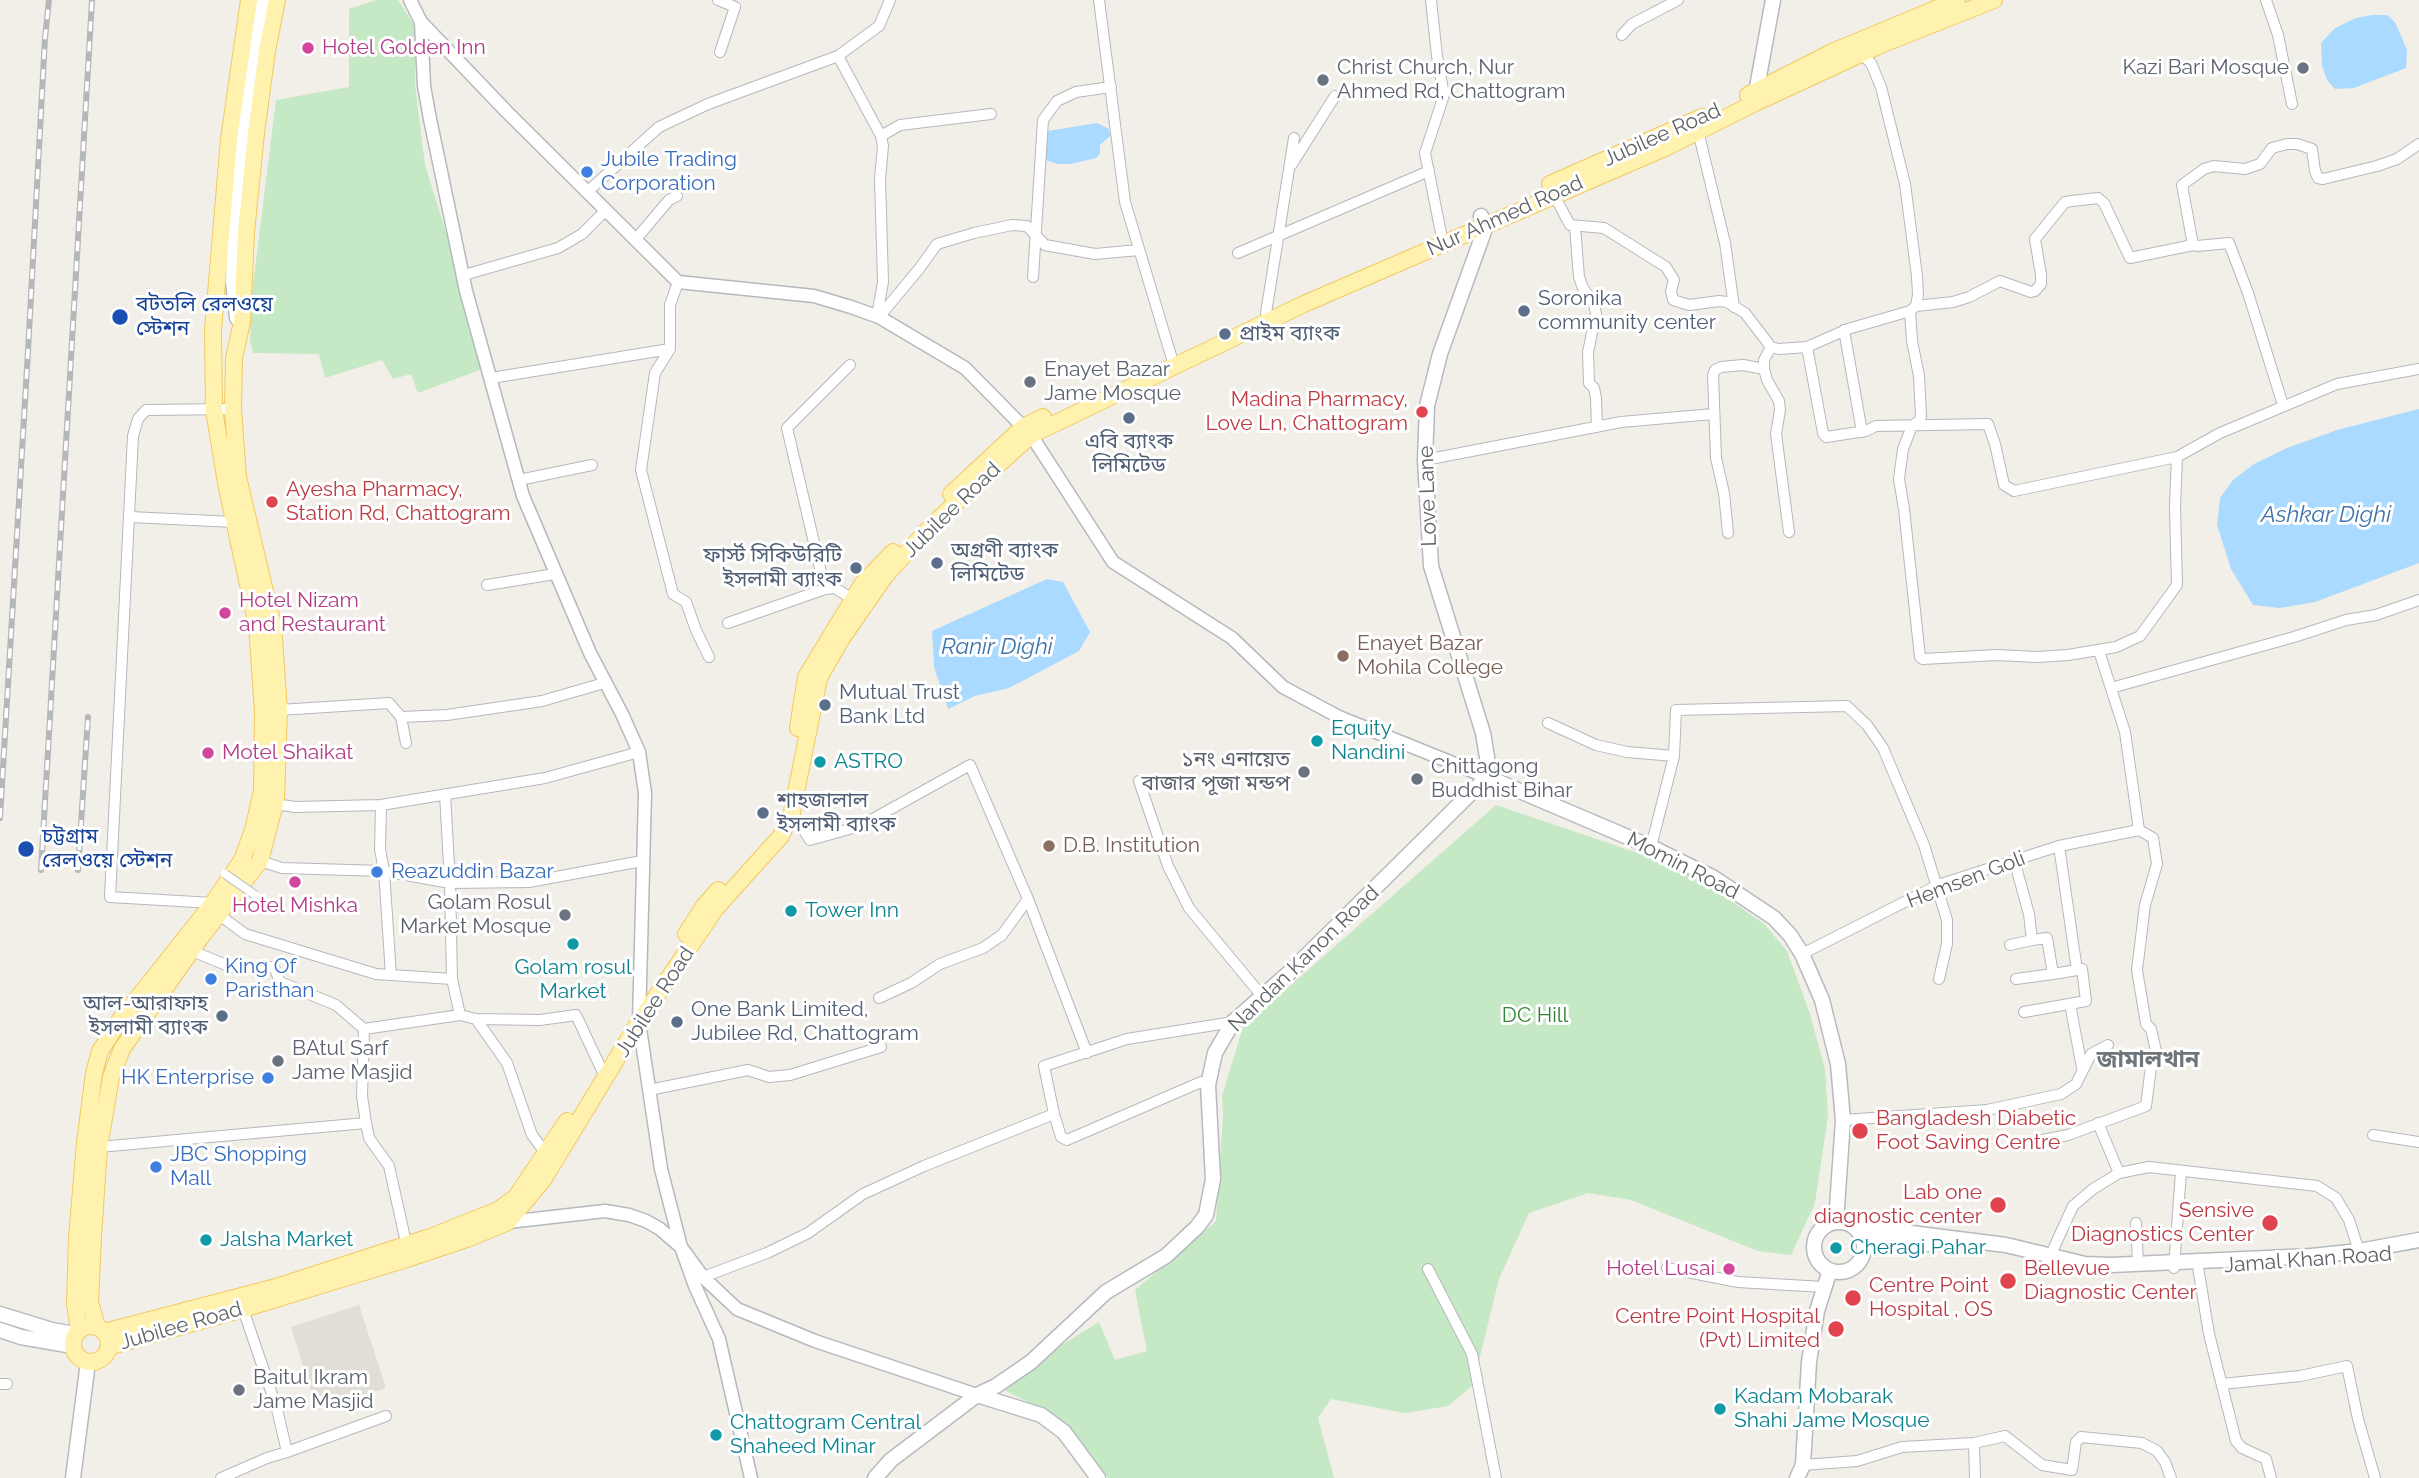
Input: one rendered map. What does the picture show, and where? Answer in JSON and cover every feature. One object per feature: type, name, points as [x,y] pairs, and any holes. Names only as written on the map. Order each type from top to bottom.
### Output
[{"type":"main road","points":[[91,1362],[103,1356],[103,1335],[90,1302],[99,1147],[111,1077],[122,1049],[191,951],[242,860],[262,791],[263,710],[257,626],[234,522],[215,410],[213,330],[230,126],[249,0]]},
{"type":"main road","points":[[213,330],[222,296],[235,212],[246,113],[264,0]]},
{"type":"main road","points":[[91,1362],[78,1356],[75,1304],[77,1237],[92,1085],[100,1051],[120,1020],[260,861],[275,804],[279,710],[273,625],[238,477],[233,409],[234,358],[239,335],[256,133],[277,0]]},
{"type":"main road","points":[[1755,97],[1773,0]]},
{"type":"main road","name":"Jubilee Road","points":[[103,1335],[243,1309],[408,1251],[467,1239],[508,1222],[543,1180],[549,1158],[640,1014],[716,908],[782,836],[792,812],[819,678],[858,603],[934,523],[1025,435],[1266,313],[1441,233],[1483,221],[1663,136],[1755,97],[1832,52],[1957,0]]},
{"type":"main road","name":"Nur Ahmed Road","points":[[1025,435],[1141,384],[1483,221],[1554,195],[1665,148],[1755,97],[1994,0]]},
{"type":"main road","points":[[235,212],[233,281],[239,335]]},
{"type":"main road","name":"Love Lane","points":[[1483,221],[1440,354],[1427,406],[1425,460],[1431,566],[1483,733],[1487,777]]},
{"type":"main road","points":[[640,1014],[704,906],[778,824],[787,795],[806,677],[858,603]]},
{"type":"main road","name":"Momin Road","points":[[1487,777],[1651,847],[1714,878],[1774,918],[1790,935],[1802,954],[1822,1000],[1838,1063],[1843,1120],[1836,1222]]},
{"type":"main road","name":"Nandan Kanon Road","points":[[875,1478],[891,1460],[977,1395],[996,1386],[1031,1362],[1081,1312],[1106,1292],[1166,1255],[1197,1227],[1206,1215],[1213,1179],[1208,1085],[1215,1053],[1233,1022],[1379,887],[1487,777]]},
{"type":"main road","points":[[120,1020],[133,1033]]},
{"type":"main road","points":[[0,1330],[21,1337],[76,1336],[85,1326],[103,1335],[408,1251],[498,1210],[516,1197],[549,1158]]},
{"type":"main road","points":[[1861,1236],[1862,1256],[1855,1266],[1843,1272],[1830,1270],[1819,1262],[1814,1244],[1819,1232],[1836,1222],[1844,1223],[1861,1236],[1903,1232],[2006,1245],[2085,1264],[2138,1263],[2174,1266],[2359,1251],[2419,1240]]},
{"type":"main road","name":"Jamal Khan Road","points":[[1861,1236],[1999,1251],[2089,1271],[2361,1259],[2419,1251]]},
{"type":"main road","points":[[1800,1471],[1809,1362],[1817,1311],[1830,1270]]},
{"type":"main road","points":[[0,1314],[76,1336]]},
{"type":"main road","points":[[74,1478],[91,1362]]},
{"type":"main road","points":[[81,1478],[91,1362]]},
{"type":"main road","points":[[977,1395],[1041,1415],[1064,1432],[1098,1478]]},
{"type":"street","points":[[411,0],[421,22],[506,111],[678,282],[814,296],[878,316],[965,368],[1025,435],[1113,562],[1232,638],[1283,687],[1339,717],[1487,777]]},
{"type":"street","points":[[718,0],[736,8],[720,52]]},
{"type":"street","points":[[587,192],[659,127],[708,104],[838,56],[878,26],[890,0]]},
{"type":"street","points":[[1099,0],[1125,202],[1172,359]]},
{"type":"street","points":[[1431,0],[1444,95],[1425,153],[1441,233]]},
{"type":"street","points":[[1622,35],[1632,24],[1678,0]]},
{"type":"street","points":[[2266,0],[2278,35],[2292,104]]},
{"type":"street","points":[[421,22],[424,86],[466,291],[519,480],[555,574],[604,683],[639,752],[645,793],[640,1014],[661,1169],[681,1247],[719,1339],[751,1478]]},
{"type":"street","points":[[1862,55],[1871,64],[1881,87],[1905,184],[1917,276],[1918,295],[1913,309],[1922,404],[1920,420],[1912,426],[1903,449],[1899,479],[1920,657],[2037,657],[2099,651],[2140,636],[2176,584],[2177,457]]},
{"type":"street","points":[[838,56],[881,136],[883,146],[880,179],[883,282],[878,316]]},
{"type":"street","points":[[1033,277],[1042,120],[1057,101],[1076,92],[1111,87]]},
{"type":"street","points":[[1289,169],[1335,96]]},
{"type":"street","points":[[881,136],[900,125],[991,114]]},
{"type":"street","points":[[1698,131],[1725,243],[1734,307]]},
{"type":"street","points":[[1266,313],[1294,138]]},
{"type":"street","points":[[2193,245],[2182,186],[2204,169],[2214,166],[2245,169],[2260,164],[2272,148],[2297,144],[2314,151],[2318,178],[2331,178],[2371,169],[2397,159],[2419,144]]},
{"type":"street","points":[[1238,253],[1429,171]]},
{"type":"street","points":[[1554,195],[1570,225],[1604,228],[1666,267],[1674,279],[1671,296],[1678,303],[1689,305],[1719,300],[1745,313],[1771,346],[1779,349],[1807,347],[1844,330],[1913,309],[1969,297],[2000,281],[2035,291],[2040,284],[2041,275],[2035,239],[2066,202],[2098,198],[2104,203],[2130,258],[2193,245],[2229,243],[2283,405]]},
{"type":"street","points":[[636,239],[669,200],[677,196]]},
{"type":"street","points":[[464,275],[558,248],[582,234],[606,211]]},
{"type":"street","points":[[878,316],[937,244],[974,233],[1012,225],[1027,226],[1045,245],[1095,254],[1139,250]]},
{"type":"street","points":[[1575,227],[1579,277],[1594,303],[1596,314],[1588,352],[1590,383],[1596,398],[1597,427]]},
{"type":"street","points":[[678,282],[670,305],[670,349],[655,373],[641,470],[673,594],[686,602],[709,657]]},
{"type":"street","points":[[1844,330],[1862,432]]},
{"type":"street","points":[[1771,346],[1764,360],[1764,369],[1766,380],[1779,401],[1776,434],[1789,532]]},
{"type":"street","points":[[1807,347],[1824,436],[1862,432],[1876,426],[1987,424],[1995,444],[2004,485],[2014,491],[2177,457],[2220,433],[2337,384],[2419,369]]},
{"type":"street","points":[[491,378],[670,349]]},
{"type":"street","points":[[825,589],[787,428],[850,365]]},
{"type":"street","points":[[1728,533],[1724,493],[1716,458],[1712,391],[1715,370],[1731,366],[1764,369]]},
{"type":"street","points":[[233,409],[146,410],[138,419],[134,436],[110,897],[216,909],[245,934],[376,974],[452,979]]},
{"type":"street","points":[[1425,460],[1621,422],[1713,414]]},
{"type":"street","points":[[519,480],[592,465]]},
{"type":"street","points":[[130,517],[234,522]]},
{"type":"street","points":[[487,585],[555,574]]},
{"type":"street","points":[[727,623],[825,589],[835,588],[858,603]]},
{"type":"street","points":[[2111,688],[2346,620],[2376,615],[2419,600]]},
{"type":"street","points":[[2028,1143],[2068,1135],[2146,1106],[2151,1067],[2157,1051],[2151,1029],[2146,1024],[2137,971],[2145,905],[2157,864],[2153,838],[2139,831],[2125,732],[2099,651]]},
{"type":"street","points":[[401,717],[447,715],[542,701],[604,683]]},
{"type":"street","points":[[279,710],[388,704],[401,717],[406,743]]},
{"type":"street","points":[[1651,847],[1674,756],[1674,713],[1679,709],[1847,706],[1867,725],[1883,748],[1924,845],[1938,886],[1947,920],[1947,944],[1939,979]]},
{"type":"street","points":[[1548,723],[1596,745],[1627,752],[1674,756]]},
{"type":"street","points":[[275,804],[295,807],[381,805],[545,778],[639,752]]},
{"type":"street","points":[[792,812],[810,840],[860,826],[970,765],[1028,898],[1087,1053]]},
{"type":"street","points":[[1139,781],[1168,866],[1189,908],[1262,996]]},
{"type":"street","points":[[445,794],[452,979],[460,1015]]},
{"type":"street","points":[[381,805],[380,849],[391,975]]},
{"type":"street","name":"Hemsen Goli","points":[[1802,954],[1938,886],[2059,846],[2139,831]]},
{"type":"street","points":[[2059,846],[2077,970]]},
{"type":"street","points":[[2014,860],[2029,914],[2032,940]]},
{"type":"street","points":[[260,861],[282,868],[384,872],[450,883],[529,882],[642,862]]},
{"type":"street","points":[[225,874],[255,895]]},
{"type":"street","points":[[879,998],[911,983],[940,964],[993,942],[1002,935],[1028,898]]},
{"type":"street","points":[[2010,945],[2047,938],[2053,974]]},
{"type":"street","points":[[191,951],[231,967],[274,967],[280,982],[336,1005],[364,1029],[460,1015],[477,1019],[540,1020],[576,1016],[603,1074]]},
{"type":"street","points":[[2016,979],[2082,970],[2086,1001],[2024,1012]]},
{"type":"street","points":[[2070,1004],[2082,1068]]},
{"type":"street","points":[[477,1019],[507,1063],[532,1135],[549,1158]]},
{"type":"street","points":[[1208,1085],[1201,1082],[1067,1140],[1061,1138],[1044,1066],[1127,1040],[1233,1022]]},
{"type":"street","points":[[364,1029],[362,1096],[366,1123],[369,1138],[389,1166],[408,1251]]},
{"type":"street","points":[[1843,1120],[1987,1111],[2067,1092],[2076,1084],[2091,1054],[2108,1045]]},
{"type":"street","points":[[649,1090],[748,1070],[769,1077],[790,1075],[881,1048]]},
{"type":"street","points":[[703,1277],[767,1253],[808,1233],[863,1194],[924,1166],[1054,1114]]},
{"type":"street","points":[[99,1147],[366,1123]]},
{"type":"street","points":[[2098,1123],[2119,1172]]},
{"type":"street","points":[[2373,1135],[2419,1142]]},
{"type":"street","points":[[2051,1254],[2073,1206],[2119,1172],[2149,1167],[2317,1186],[2336,1198],[2349,1220],[2359,1251]]},
{"type":"street","points":[[2174,1266],[2180,1172]]},
{"type":"street","points":[[508,1222],[605,1211],[646,1221],[681,1247],[703,1277],[737,1309],[815,1341],[977,1395]]},
{"type":"street","points":[[2136,1223],[2138,1263]]},
{"type":"street","points":[[2197,1267],[2208,1334],[2236,1441],[2242,1448],[2266,1459],[2272,1478]]},
{"type":"street","points":[[1667,1268],[1719,1276],[1738,1282],[1824,1287]]},
{"type":"street","points":[[1428,1269],[1472,1354],[1496,1478]]},
{"type":"street","points":[[243,1309],[277,1409],[287,1452]]},
{"type":"street","points":[[2222,1384],[2300,1376],[2347,1366],[2358,1419],[2375,1478]]},
{"type":"street","points":[[221,1478],[267,1458],[386,1416]]},
{"type":"street","points":[[1800,1471],[1857,1461],[1902,1447],[1974,1443],[2005,1436],[2042,1465],[2072,1470],[2076,1442],[2081,1437],[2143,1443],[2157,1451],[2171,1478]]},
{"type":"street","points":[[1974,1443],[1975,1478]]},
{"type":"shaded area","points":[[359,1305],[386,1388],[317,1410],[291,1327]]},
{"type":"green space","points":[[376,0],[398,0],[416,28],[415,85],[425,165],[485,368],[418,393],[411,374],[393,379],[382,360],[325,378],[319,354],[253,353],[250,340],[252,293],[276,100],[349,87],[349,9]]},
{"type":"green space","name":"DC Hill","points":[[1496,805],[1685,869],[1764,924],[1787,951],[1810,1014],[1825,1069],[1828,1116],[1815,1203],[1791,1255],[1758,1251],[1631,1200],[1588,1193],[1529,1213],[1499,1279],[1473,1385],[1448,1406],[1405,1413],[1331,1399],[1318,1418],[1334,1478],[1108,1478],[1056,1416],[996,1386],[1099,1322],[1115,1360],[1147,1351],[1135,1290],[1216,1221],[1222,1096],[1243,1027]]},
{"type":"water","points":[[2387,15],[2395,22],[2407,50],[2406,68],[2354,88],[2335,89],[2327,80],[2322,66],[2321,43],[2335,28],[2356,18]]},
{"type":"water","points":[[1097,123],[1109,129],[1110,136],[1100,145],[1100,154],[1096,158],[1071,164],[1045,160],[1043,156],[1048,131]]},
{"type":"water","name":"Ashkar Dighi","points":[[2419,409],[2419,563],[2315,602],[2280,608],[2253,605],[2231,569],[2217,525],[2220,498],[2233,480],[2254,464],[2287,448],[2337,430]]},
{"type":"water","name":"Ranir Dighi","points":[[1047,579],[1063,582],[1090,632],[1079,651],[1009,688],[975,696],[948,709],[934,667],[932,631]]},
{"type":"waterway","points":[[2161,1449],[2172,1469]]},
{"type":"railway","points":[[0,818],[49,0]]},
{"type":"railway","points":[[41,870],[92,0]]},
{"type":"railway","points":[[78,870],[88,717]]},
{"type":"place","name":"Hotel Golden Inn","points":[[308,48]]},
{"type":"place","name":"Kazi Bari Mosque","points":[[2303,68]]},
{"type":"place","name":"Christ Church, Nur Ahmed Rd, Chattogram","points":[[1323,80]]},
{"type":"place","name":"Jubile Trading Corporation","points":[[587,172]]},
{"type":"place","name":"Soronika community center","points":[[1524,311]]},
{"type":"place","name":"বটতলি রেলওয়ে স্টেশন","points":[[120,317]]},
{"type":"place","name":"প্রাইম ব্যাংক","points":[[1225,334]]},
{"type":"place","name":"Enayet Bazar Jame Mosque","points":[[1030,382]]},
{"type":"place","name":"Madina Pharmacy, Love Ln, Chattogram","points":[[1422,412]]},
{"type":"place","name":"এবি ব্যাংক লিমিটেড","points":[[1129,418]]},
{"type":"place","name":"Ayesha Pharmacy, Station Rd, Chattogram","points":[[272,502]]},
{"type":"place","name":"অগ্রণী ব্যাংক লিমিটেড","points":[[937,563]]},
{"type":"place","name":"ফার্স্ট সিকিউরিটি ইসলামী ব্যাংক","points":[[856,568]]},
{"type":"place","name":"Hotel Nizam and Restaurant","points":[[225,613]]},
{"type":"place","name":"Enayet Bazar Mohila College","points":[[1343,656]]},
{"type":"place","name":"Mutual Trust Bank Ltd","points":[[825,705]]},
{"type":"place","name":"Equity Nandini","points":[[1317,741]]},
{"type":"place","name":"Motel Shaikat","points":[[208,753]]},
{"type":"place","name":"ASTRO","points":[[820,762]]},
{"type":"place","name":"১নং এনায়েত বাজার পূজা মন্ডপ","points":[[1304,772]]},
{"type":"place","name":"Chittagong Buddhist Bihar","points":[[1417,779]]},
{"type":"place","name":"শাহজালাল ইসলামী ব্যাংক","points":[[763,813]]},
{"type":"place","name":"D.B. Institution","points":[[1049,846]]},
{"type":"place","name":"চট্টগ্রাম রেলওয়ে স্টেশন","points":[[26,849]]},
{"type":"place","name":"Reazuddin Bazar","points":[[377,872]]},
{"type":"place","name":"Hotel Mishka","points":[[295,882]]},
{"type":"place","name":"Tower Inn","points":[[791,911]]},
{"type":"place","name":"Golam Rosul Market Mosque","points":[[565,915]]},
{"type":"place","name":"Golam rosul Market","points":[[573,944]]},
{"type":"place","name":"King Of Paristhan","points":[[211,979]]},
{"type":"place","name":"আল-আরাফাহ ইসলামী ব্যাংক","points":[[222,1016]]},
{"type":"place","name":"One Bank Limited, Jubilee Rd, Chattogram","points":[[677,1022]]},
{"type":"place","name":"BAtul Sarf Jame Masjid","points":[[278,1061]]},
{"type":"place","name":"HK Enterprise","points":[[268,1078]]},
{"type":"place","name":"Bangladesh Diabetic Foot Saving Centre","points":[[1860,1131]]},
{"type":"place","name":"JBC Shopping Mall","points":[[156,1167]]},
{"type":"place","name":"Lab one diagnostic center","points":[[1998,1205]]},
{"type":"place","name":"Sensive Diagnostics Center","points":[[2270,1223]]},
{"type":"place","name":"Jalsha Market","points":[[206,1240]]},
{"type":"place","name":"Cheragi Pahar","points":[[1836,1248]]},
{"type":"place","name":"Hotel Lusai","points":[[1729,1269]]},
{"type":"place","name":"Bellevue Diagnostic Center","points":[[2008,1281]]},
{"type":"place","name":"Centre Point Hospital , OS","points":[[1853,1298]]},
{"type":"place","name":"Centre Point Hospital (Pvt) Limited","points":[[1836,1329]]},
{"type":"place","name":"Baitul Ikram Jame Masjid","points":[[239,1390]]},
{"type":"place","name":"Kadam Mobarak Shahi Jame Mosque","points":[[1720,1409]]},
{"type":"place","name":"Chattogram Central Shaheed Minar","points":[[716,1435]]},
{"type":"district","name":"জামালখান","points":[[2148,1060]]}]
